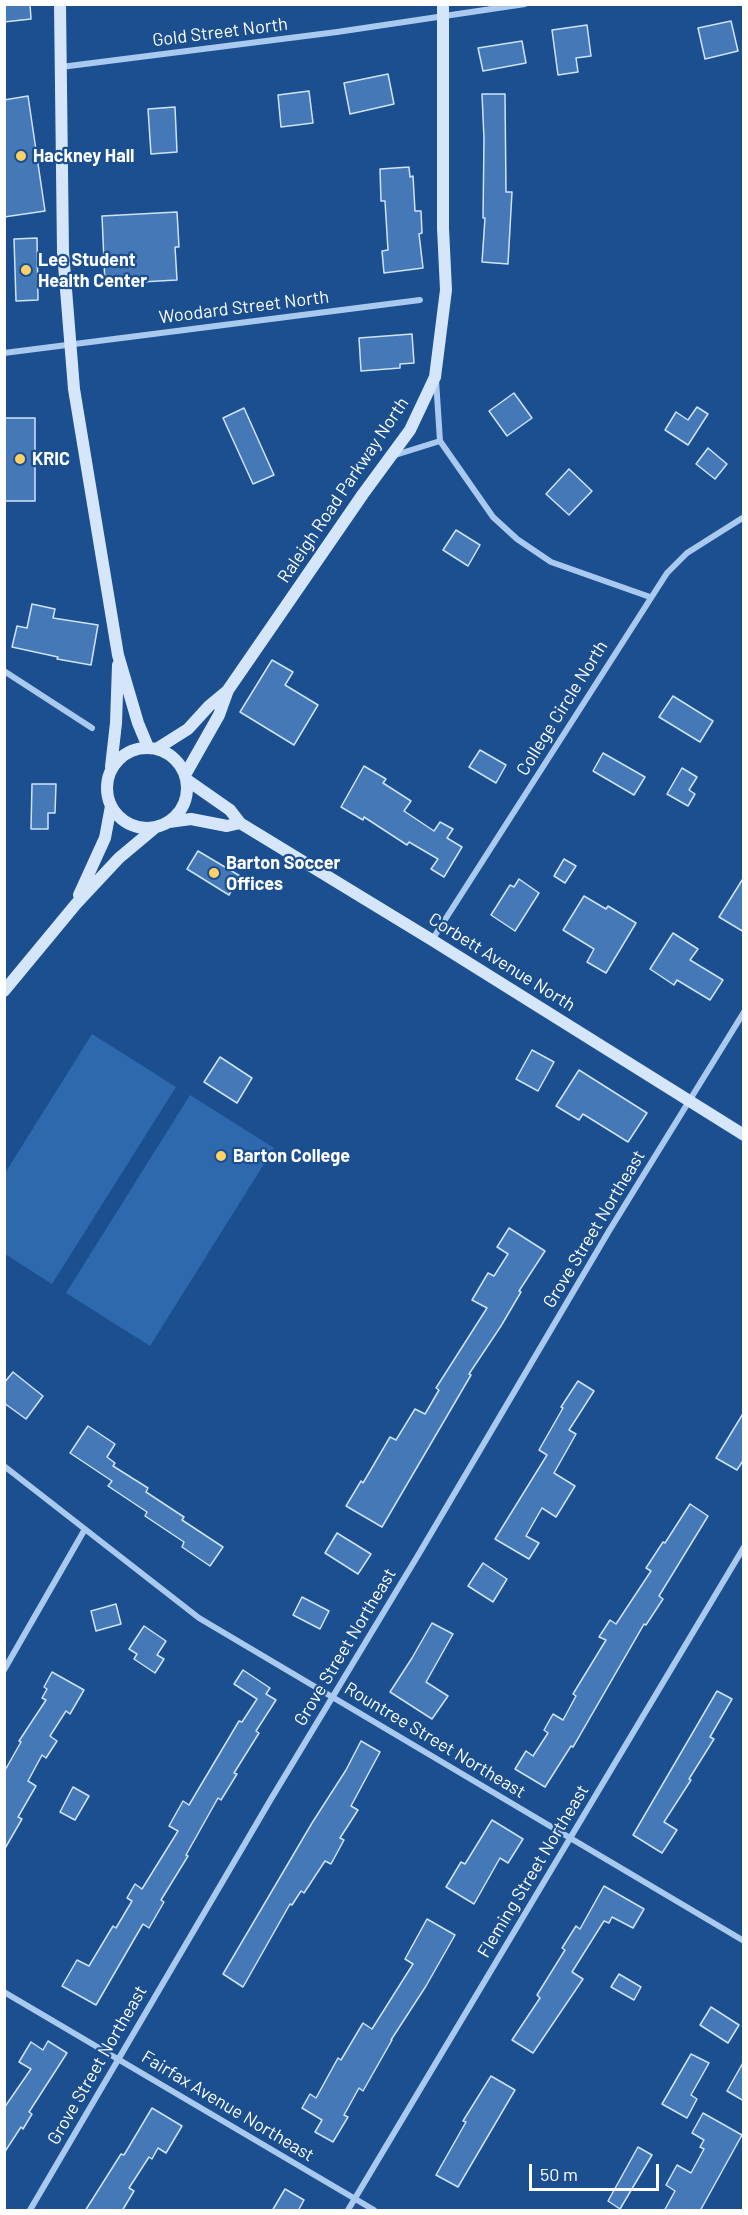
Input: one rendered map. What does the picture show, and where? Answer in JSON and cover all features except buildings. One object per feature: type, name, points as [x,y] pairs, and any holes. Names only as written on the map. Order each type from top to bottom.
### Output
[{"type":"street","points":[[60,4],[63,252],[74,389],[118,655],[138,723],[153,748]]},
{"type":"street","name":"Gold Street North","points":[[60,67],[444,11],[525,4]]},
{"type":"street","name":"Raleigh Road Parkway North","points":[[186,778],[219,715],[228,690],[363,494],[410,430],[435,377],[446,290],[443,228],[444,11]]},
{"type":"street","name":"Woodard Street North","points":[[4,353],[420,300]]},
{"type":"street","points":[[435,377],[440,441],[494,517],[517,539],[551,562],[650,597]]},
{"type":"street","points":[[391,457],[440,441]]},
{"type":"street","name":"College Circle North","points":[[432,940],[667,573],[687,552],[744,517]]},
{"type":"street","points":[[118,655],[116,723],[107,794],[111,806],[119,817],[130,825],[143,828],[156,827]]},
{"type":"street","points":[[4,671],[92,728]]},
{"type":"street","name":"Raleigh Road Parkway North","points":[[153,748],[188,729],[209,706],[228,690]]},
{"type":"street","points":[[111,768],[120,757],[131,750],[153,748],[175,758],[186,778],[187,792],[184,804],[168,822]]},
{"type":"street","name":"Corbett Avenue North","points":[[186,778],[230,810],[240,823],[744,1135]]},
{"type":"street","points":[[76,904],[105,838],[111,806]]},
{"type":"street","points":[[4,991],[76,904],[118,858],[156,827],[168,822],[191,819],[227,826],[240,823]]},
{"type":"street","name":"Grove Street Northeast","points":[[30,2211],[332,1697],[744,1012]]},
{"type":"street","name":"Rountree Street Northeast","points":[[4,1466],[199,1618],[744,1941]]},
{"type":"street","points":[[4,1670],[85,1529]]},
{"type":"street","name":"Fleming Street Northeast","points":[[348,2211],[744,1547]]},
{"type":"street","name":"Fairfax Avenue Northeast","points":[[4,1992],[374,2211]]},
{"type":"shaded area","points":[[92,1034],[176,1087],[52,1284],[5,1254],[5,1173]]},
{"type":"shaded area","points":[[190,1095],[274,1148],[150,1346],[66,1293]]},
{"type":"place","name":"Hackney Hall","points":[[21,156]]},
{"type":"place","name":"Lee Student Health Center","points":[[26,270]]},
{"type":"place","name":"KRIC","points":[[20,459]]},
{"type":"place","name":"Barton Soccer Offices","points":[[214,873]]},
{"type":"place","name":"Barton College","points":[[221,1156]]}]
